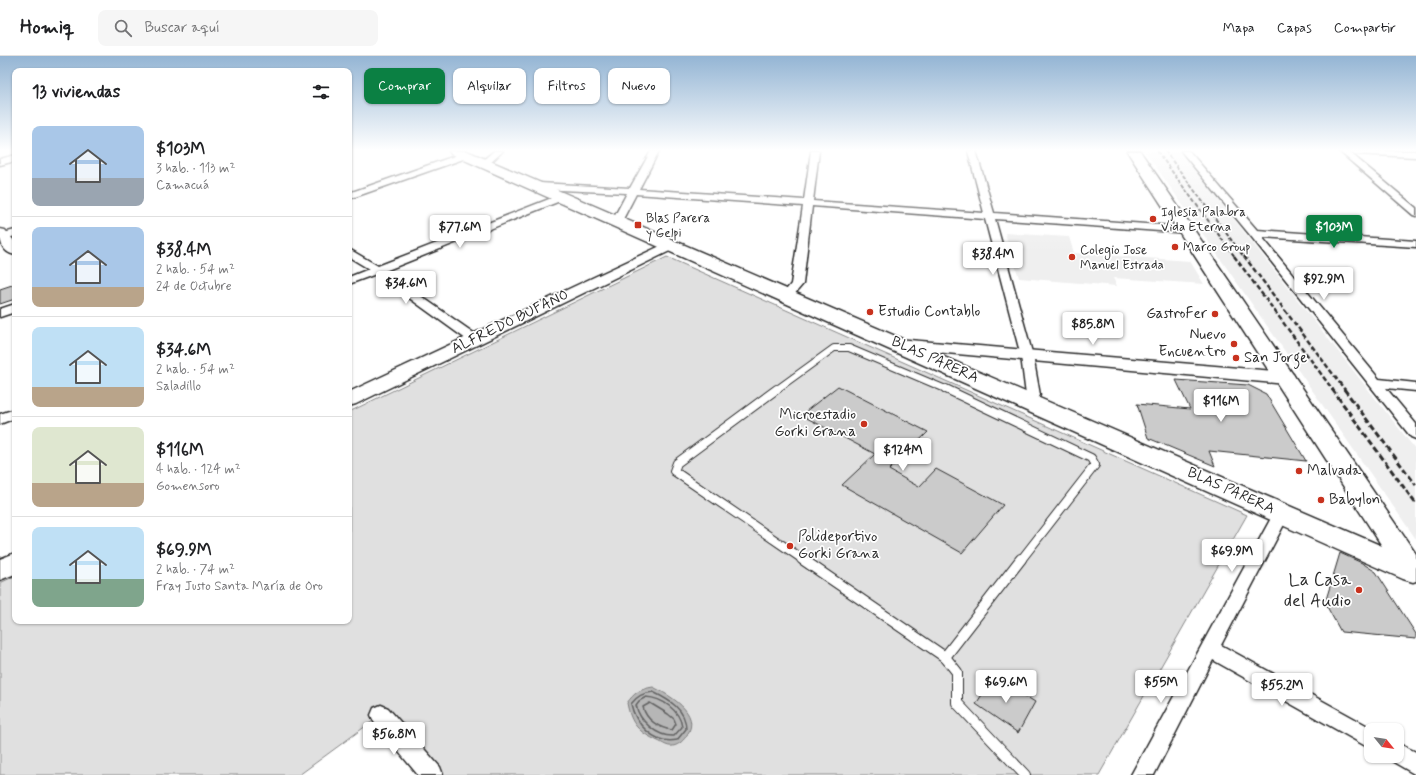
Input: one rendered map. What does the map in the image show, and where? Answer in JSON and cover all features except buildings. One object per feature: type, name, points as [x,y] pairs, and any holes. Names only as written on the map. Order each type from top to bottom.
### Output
[{"type":"main road","name":"BLAS PARERA","points":[[535,185],[788,295],[1415,573]]},
{"type":"main road","points":[[1157,185],[1415,573]]},
{"type":"street","points":[[352,195],[379,185]]},
{"type":"street","points":[[617,221],[637,185]]},
{"type":"street","points":[[788,295],[797,284],[811,185]]},
{"type":"street","points":[[981,185],[1027,356],[1032,395],[1030,403]]},
{"type":"street","points":[[1215,185],[1416,434]]},
{"type":"street","points":[[1383,185],[1416,213]]},
{"type":"street","points":[[538,186],[633,191],[1187,230]]},
{"type":"street","points":[[352,280],[562,197]]},
{"type":"street","points":[[1254,232],[1416,244]]},
{"type":"street","points":[[5,235],[12,246]]},
{"type":"street","name":"ALFREDO BUFANO","points":[[352,399],[671,245]]},
{"type":"street","points":[[352,254],[377,270],[474,340]]},
{"type":"street","points":[[0,313],[12,309]]},
{"type":"street","points":[[897,344],[1286,378]]},
{"type":"street","points":[[1375,384],[1416,388]]},
{"type":"street","points":[[0,419],[12,414]]},
{"type":"street","points":[[1142,775],[1282,513]]},
{"type":"street","points":[[0,570],[12,564]]},
{"type":"street","points":[[1209,648],[1364,735]]},
{"type":"street","points":[[381,715],[432,775]]},
{"type":"street","points":[[1404,757],[1416,764]]},
{"type":"lane","points":[[945,657],[1095,465],[1092,458],[968,399],[850,348],[834,348],[677,463],[674,471],[945,657],[957,672],[957,703],[1025,775]]},
{"type":"shaded area","points":[[1168,185],[1206,185],[1416,450],[1416,539]]},
{"type":"shaded area","name":"Colegio Jose Manuel Estrada","points":[[1005,233],[1069,237],[1074,253],[1190,261],[1204,284],[1113,278],[1117,286],[1019,278]]},
{"type":"shaded area","name":"Polideportivo Gorki Grana","points":[[667,257],[1247,515],[1099,775],[432,775],[381,715],[299,775],[0,775],[0,583],[12,577],[12,624],[352,624],[352,411]]},
{"type":"water","points":[[653,687],[682,706],[690,719],[691,727],[687,735],[681,742],[675,745],[667,745],[651,738],[637,727],[631,717],[627,703],[638,692]]},
{"type":"railway","points":[[1182,185],[1235,257]]},
{"type":"railway","points":[[1190,185],[1244,257]]},
{"type":"railway","points":[[1234,256],[1333,390]]},
{"type":"railway","points":[[1244,256],[1345,390]]},
{"type":"railway","points":[[1332,389],[1416,504]]},
{"type":"railway","points":[[1344,389],[1416,485]]},
{"type":"place","name":"Iglesia Palabra Vida Eterna","points":[[1153,219]]},
{"type":"place","name":"Blas Parera y Gelpi","points":[[638,225]]},
{"type":"place","name":"Marco Group","points":[[1175,247]]},
{"type":"place","name":"Colegio Jose Manuel Estrada","points":[[1072,257]]},
{"type":"place","name":"Estudio Contablo","points":[[870,312]]},
{"type":"place","name":"GastroFer","points":[[1215,314]]},
{"type":"place","name":"Nuevo Encuentro","points":[[1234,344]]},
{"type":"place","name":"San Jorge","points":[[1236,358]]},
{"type":"place","name":"Microestadio Gorki Grana","points":[[864,424]]},
{"type":"place","name":"Malvada","points":[[1299,471]]},
{"type":"place","name":"Babylon","points":[[1321,500]]},
{"type":"place","name":"Polideportivo Gorki Grana","points":[[790,546]]},
{"type":"place","name":"La Casa del Audio","points":[[1359,590]]}]
